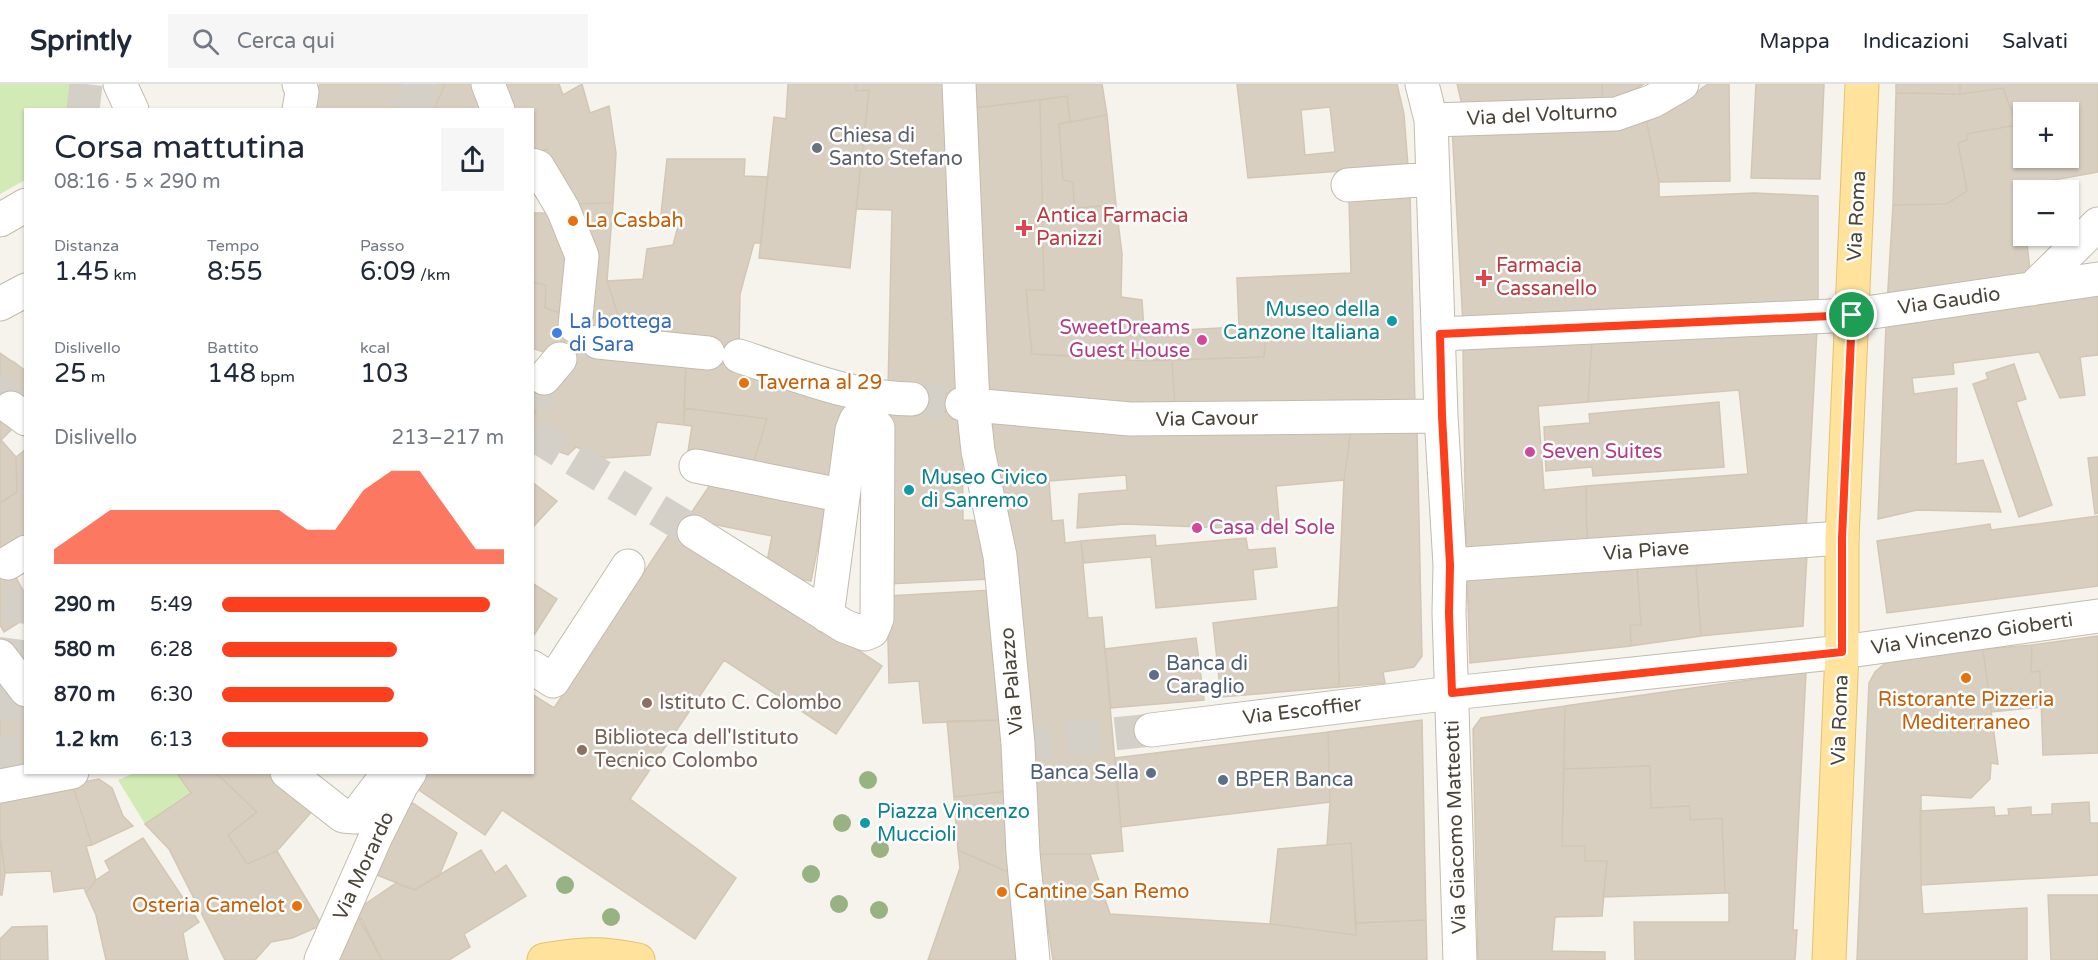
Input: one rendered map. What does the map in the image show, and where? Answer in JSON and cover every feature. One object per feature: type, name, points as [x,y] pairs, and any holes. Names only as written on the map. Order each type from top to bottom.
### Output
[{"type":"main road","name":"Via Roma","points":[[1829,960],[1842,652],[1842,538],[1862,84]]},
{"type":"main road","points":[[544,960],[582,954],[611,954],[638,960]]},
{"type":"street","points":[[120,84],[131,108]]},
{"type":"street","points":[[488,84],[497,108]]},
{"type":"street","name":"Via Palazzo","points":[[959,84],[968,405],[1000,556],[1018,744],[1023,853],[1033,960]]},
{"type":"street","name":"Via Giacomo Matteotti","points":[[1422,84],[1431,120],[1450,565],[1449,613],[1460,960]]},
{"type":"street","name":"Via del Volturno","points":[[1431,120],[1616,114],[1653,101],[1682,84]]},
{"type":"street","points":[[534,165],[538,166],[563,209],[582,256],[586,334],[724,355],[850,392],[887,399],[912,399]]},
{"type":"street","points":[[1348,185],[1433,179]]},
{"type":"street","points":[[0,220],[24,206]]},
{"type":"street","points":[[2032,289],[2098,224]]},
{"type":"street","name":"Via Gaudio","points":[[1440,334],[1852,315],[2098,279]]},
{"type":"street","points":[[0,304],[24,291]]},
{"type":"street","name":"Via Cavour","points":[[968,405],[1130,419],[1442,416]]},
{"type":"street","points":[[694,532],[826,616],[865,634],[872,631],[877,619],[878,428],[872,420],[863,418],[856,420],[852,430],[826,616]]},
{"type":"street","points":[[696,466],[830,493]]},
{"type":"street","name":"Via Piave","points":[[1450,565],[1842,538]]},
{"type":"street","points":[[534,668],[553,681],[628,566]]},
{"type":"street","name":"Via Vincenzo Gioberti","points":[[1452,693],[1842,652],[2098,616]]},
{"type":"street","points":[[0,656],[24,688]]},
{"type":"street","name":"Via Escoffier","points":[[1151,730],[1452,693]]},
{"type":"street","points":[[0,786],[66,774]]},
{"type":"street","points":[[290,774],[342,816],[355,818],[388,774]]},
{"type":"street","name":"Via Morardo","points":[[321,960],[376,836],[409,774]]},
{"type":"green space","points":[[0,84],[71,84],[74,108],[24,108],[24,181],[0,194]]},
{"type":"green space","points":[[132,774],[177,774],[191,793],[145,824],[118,780]]},
{"type":"building","points":[[320,84],[445,84],[435,108],[310,108]]},
{"type":"building","points":[[445,84],[480,84],[489,108],[435,108]]},
{"type":"building","points":[[497,84],[559,84],[563,95],[582,84],[590,113],[609,106],[616,153],[613,203],[566,204],[548,169],[547,149],[534,153],[534,108],[506,108]]},
{"type":"building","name":"Chiesa di Santo Stefano","points":[[788,84],[856,84],[856,91],[869,90],[850,268],[759,258],[774,117],[786,119]]},
{"type":"building","points":[[856,84],[945,84],[962,395],[888,390],[892,210],[856,209],[869,90],[856,91]]},
{"type":"building","points":[[973,84],[1102,84],[1107,115],[1070,122],[1067,96],[975,108]]},
{"type":"building","points":[[1237,84],[1397,84],[1404,114],[1408,166],[1248,178]],"holes":[[[1330,107],[1335,152],[1305,155],[1301,110]]]},
{"type":"building","points":[[1457,84],[1602,84],[1603,107],[1464,113]]},
{"type":"building","points":[[1602,84],[1644,84],[1603,107]]},
{"type":"building","points":[[1708,84],[1729,84],[1730,181],[1659,182],[1646,119],[1665,105],[1670,111]]},
{"type":"building","points":[[1756,84],[1824,84],[1820,179],[1751,178]]},
{"type":"building","points":[[1896,84],[1960,84],[1960,94],[1896,93]]},
{"type":"building","points":[[1960,84],[2098,84],[2098,172],[2054,180],[2013,180],[2013,246],[2027,246],[2031,278],[1887,305],[1893,205],[1947,204],[1967,191],[1958,143],[1967,140],[1967,134],[2013,126],[2013,168],[2079,168],[2079,102],[2013,102],[2013,114],[2003,88],[1960,94]]},
{"type":"building","points":[[2003,88],[2013,114],[2013,126],[1967,134],[1967,140],[1958,143],[1967,191],[1947,204],[1893,205],[1896,93],[1960,94]]},
{"type":"building","points":[[1067,96],[1070,122],[1059,124],[1063,180],[1073,182],[1074,208],[1116,205],[1122,254],[1121,297],[1142,300],[1146,361],[1032,354],[1026,290],[1044,290],[1040,100]]},
{"type":"building","points":[[1040,100],[1044,290],[1026,290],[1032,354],[1172,360],[1175,409],[982,397],[975,108]]},
{"type":"building","points":[[1107,115],[1116,205],[1074,208],[1073,182],[1063,180],[1059,124]]},
{"type":"building","points":[[1646,119],[1659,182],[1659,197],[1755,193],[1818,196],[1818,310],[1463,324],[1452,127]]},
{"type":"building","points":[[667,159],[745,159],[744,176],[768,177],[761,243],[754,243],[740,294],[739,348],[625,337],[607,281],[643,279],[647,249],[673,245],[681,215],[661,214]]},
{"type":"building","points":[[1410,192],[1415,407],[1175,409],[1172,360],[1264,357],[1266,329],[1239,327],[1237,278],[1351,273],[1349,200]]},
{"type":"building","points":[[613,203],[607,281],[625,337],[581,333],[566,204]]},
{"type":"building","points":[[534,213],[558,213],[577,261],[569,316],[545,308],[546,285],[534,282]]},
{"type":"building","points":[[534,282],[546,285],[545,308],[569,316],[567,339],[555,356],[534,349]]},
{"type":"building","points":[[2098,289],[2098,355],[2080,357],[2085,395],[2060,398],[2039,352],[1953,363],[1954,374],[1912,378],[1914,394],[1957,388],[1956,464],[1983,460],[2001,512],[1917,510],[1878,519],[1886,326]]},
{"type":"building","points":[[1239,327],[1266,329],[1264,357],[1146,361],[1144,332]]},
{"type":"building","points":[[1817,330],[1806,532],[1587,544],[1586,486],[1748,474],[1739,390],[1588,402],[1592,340]]},
{"type":"building","points":[[1592,340],[1588,402],[1538,406],[1544,490],[1586,486],[1587,544],[1466,551],[1463,347]]},
{"type":"building","points":[[575,346],[686,359],[684,425],[657,422],[650,455],[605,458],[576,447],[568,455],[534,443],[534,415],[543,391]]},
{"type":"building","points":[[0,353],[24,370],[24,410],[0,404]]},
{"type":"building","points":[[686,359],[739,365],[848,402],[838,488],[752,467],[767,419],[684,408]]},
{"type":"building","points":[[2014,364],[2026,399],[2016,402],[2052,505],[2019,517],[1973,384],[1988,379],[1986,373]]},
{"type":"building","points":[[534,376],[548,380],[534,415]]},
{"type":"building","points":[[913,390],[962,395],[962,413],[912,409]]},
{"type":"building","points":[[1719,402],[1724,467],[1593,476],[1592,467],[1546,471],[1544,427],[1590,423],[1589,414]]},
{"type":"building","points":[[0,404],[19,422],[1,440],[16,457],[17,492],[0,503]]},
{"type":"building","points":[[684,408],[767,419],[752,467],[688,451],[692,426],[684,425]]},
{"type":"building","points":[[888,408],[962,413],[963,520],[986,521],[991,579],[887,584]]},
{"type":"building","points":[[982,415],[1351,429],[1344,480],[1276,486],[1280,530],[1125,524],[1077,528],[1079,494],[1127,490],[1126,475],[1049,481],[1052,521],[1063,520],[1065,543],[1081,541],[1088,618],[1102,617],[1123,851],[1090,854],[1037,854]]},
{"type":"building","points":[[1351,429],[1417,429],[1422,656],[1414,667],[1383,672],[1385,683],[1339,687],[1338,607],[1344,480]]},
{"type":"building","points":[[24,451],[24,545],[0,552],[0,503],[17,492],[16,457]]},
{"type":"building","points":[[2098,457],[2098,513],[2095,514],[2088,458]]},
{"type":"building","points":[[714,479],[827,502],[811,581],[765,572],[772,536],[687,519]]},
{"type":"building","points":[[534,484],[557,501],[534,526]]},
{"type":"building","points":[[2098,516],[2098,586],[1887,613],[1877,541],[1990,524],[1991,530]]},
{"type":"building","points":[[674,527],[882,666],[836,734],[724,660],[630,799],[736,878],[695,939],[502,810],[485,835],[413,786],[421,774],[534,774],[534,695],[554,708]]},
{"type":"building","points":[[1155,535],[1156,546],[1246,538],[1248,550],[1275,548],[1277,567],[1253,570],[1256,599],[1156,608],[1151,557],[1084,563],[1081,541]]},
{"type":"building","points":[[1807,554],[1803,626],[1701,636],[1696,566]]},
{"type":"building","points":[[0,563],[11,568],[24,592],[24,619],[4,632],[0,625]]},
{"type":"building","points":[[1696,566],[1701,636],[1631,646],[1630,625],[1641,625],[1637,568]]},
{"type":"building","points":[[1637,568],[1641,625],[1630,625],[1631,646],[1470,663],[1467,575]]},
{"type":"building","points":[[534,584],[557,599],[534,635]]},
{"type":"building","points":[[993,590],[1004,720],[923,723],[919,681],[889,683],[887,596]]},
{"type":"building","points":[[1338,607],[1339,687],[1221,697],[1213,623]]},
{"type":"building","points":[[2098,636],[2098,753],[2043,755],[2040,671],[2031,672],[2032,645]]},
{"type":"building","name":"Banca di Caraglio","points":[[1196,638],[1204,700],[1111,708],[1105,649]]},
{"type":"building","points":[[2032,645],[2031,672],[2040,671],[2041,707],[1991,712],[1983,649]]},
{"type":"building","points":[[1983,649],[1998,764],[1991,763],[1990,779],[1971,798],[1921,795],[1923,914],[2027,908],[2027,960],[1857,960],[1869,683],[1875,672],[1889,660]]},
{"type":"building","points":[[0,662],[18,686],[0,697]]},
{"type":"building","points":[[1806,672],[1793,930],[1797,930],[1795,960],[1635,960],[1634,922],[1729,922],[1729,893],[1725,893],[1722,818],[1690,820],[1690,806],[1651,808],[1650,766],[1564,769],[1565,706]]},
{"type":"building","points":[[18,686],[24,696],[24,772],[0,779],[0,697]]},
{"type":"building","points":[[1565,706],[1562,846],[1585,846],[1585,861],[1607,861],[1602,916],[1555,917],[1552,951],[1605,952],[1605,960],[1478,960],[1473,729],[1481,718]]},
{"type":"building","points":[[1004,720],[1010,791],[954,797],[947,721]]},
{"type":"building","points":[[1422,720],[1426,920],[1356,923],[1351,843],[1327,845],[1330,802],[1328,732]]},
{"type":"building","name":"BPER Banca","points":[[1328,732],[1330,802],[1121,827],[1115,758]]},
{"type":"building","points":[[1650,766],[1651,808],[1690,806],[1690,820],[1722,818],[1725,893],[1603,897],[1607,861],[1585,861],[1585,846],[1562,846],[1564,769]]},
{"type":"building","points":[[177,774],[217,774],[257,812],[228,835],[247,864],[277,851],[322,925],[292,938],[271,942],[255,960],[225,960],[169,849],[145,824],[191,793]]},
{"type":"building","points":[[217,774],[272,774],[314,809],[277,851],[247,864],[228,835],[257,812]]},
{"type":"building","points":[[99,779],[112,788],[123,816],[133,826],[92,845],[72,784]]},
{"type":"building","points":[[72,784],[92,845],[86,846],[96,880],[86,893],[84,888],[54,892],[51,871],[5,873],[0,836],[0,794]]},
{"type":"building","points":[[1010,791],[1017,876],[958,850],[954,797]]},
{"type":"building","points":[[404,797],[457,833],[439,876],[414,890],[372,873]]},
{"type":"building","points":[[2089,802],[2090,823],[2098,823],[2098,875],[1921,885],[1920,811],[1994,807],[1995,816],[2009,815],[2008,809],[2031,807],[2031,815],[2052,814],[2052,804]]},
{"type":"building","points":[[0,836],[5,873],[2,895],[0,895]]},
{"type":"building","points":[[143,838],[199,922],[183,933],[188,960],[106,960],[96,915],[86,893],[96,880],[110,871],[105,861]]},
{"type":"building","points":[[1351,843],[1356,935],[1270,924],[1278,849]]},
{"type":"building","points":[[481,850],[495,873],[506,865],[526,896],[464,934],[470,947],[449,960],[382,960],[355,911],[396,883],[414,890]]},
{"type":"building","points":[[958,850],[1017,876],[1025,960],[928,960],[960,868]]},
{"type":"building","points":[[1037,854],[1090,854],[1110,914],[1270,924],[1356,935],[1356,923],[1426,920],[1427,960],[1053,960]]},
{"type":"building","points":[[2048,895],[2098,895],[2098,960],[2051,960]]},
{"type":"building","points":[[361,918],[382,960],[329,960],[333,951],[347,943],[341,929]]},
{"type":"building","points":[[47,926],[48,960],[0,960],[0,939],[12,927]]},
{"type":"tunnel","points":[[83,108],[86,84]]},
{"type":"tunnel","points":[[411,108],[419,88],[416,84]]},
{"type":"tunnel","points":[[11,408],[2,399],[24,373]]},
{"type":"tunnel","points":[[534,402],[544,378]]},
{"type":"tunnel","points":[[912,399],[962,404]]},
{"type":"tunnel","points":[[534,435],[694,532]]},
{"type":"tunnel","points":[[0,769],[24,583]]},
{"type":"tunnel","points":[[1018,744],[1151,730]]},
{"type":"place","name":"Chiesa di Santo Stefano","points":[[817,148]]},
{"type":"place","name":"La Casbah","points":[[573,221]]},
{"type":"place","name":"Antica Farmacia Panizzi","points":[[1024,228]]},
{"type":"place","name":"Farmacia Cassanello","points":[[1484,278]]},
{"type":"place","name":"Museo della Canzone Italiana","points":[[1392,321]]},
{"type":"place","name":"La bottega di Sara","points":[[557,333]]},
{"type":"place","name":"SweetDreams Guest House","points":[[1202,340]]},
{"type":"place","name":"Taverna al 29","points":[[744,383]]},
{"type":"place","name":"Seven Suites","points":[[1530,452]]},
{"type":"place","name":"Museo Civico di Sanremo","points":[[909,490]]},
{"type":"place","name":"Casa del Sole","points":[[1197,528]]},
{"type":"place","name":"Banca di Caraglio","points":[[1154,675]]},
{"type":"place","name":"Ristorante Pizzeria Mediterraneo","points":[[1966,678]]},
{"type":"place","name":"Istituto C. Colombo","points":[[647,703]]},
{"type":"place","name":"Biblioteca dell'Istituto Tecnico Colombo","points":[[582,750]]},
{"type":"place","name":"Banca Sella","points":[[1151,773]]},
{"type":"place","name":"BPER Banca","points":[[1223,780]]},
{"type":"place","name":"Piazza Vincenzo Muccioli","points":[[865,823]]},
{"type":"place","name":"Cantine San Remo","points":[[1002,892]]},
{"type":"place","name":"Osteria Camelot","points":[[297,906]]},
{"type":"route","points":[[1852,315],[1842,538],[1842,652],[1452,693],[1450,565],[1440,334],[1852,315]]}]
